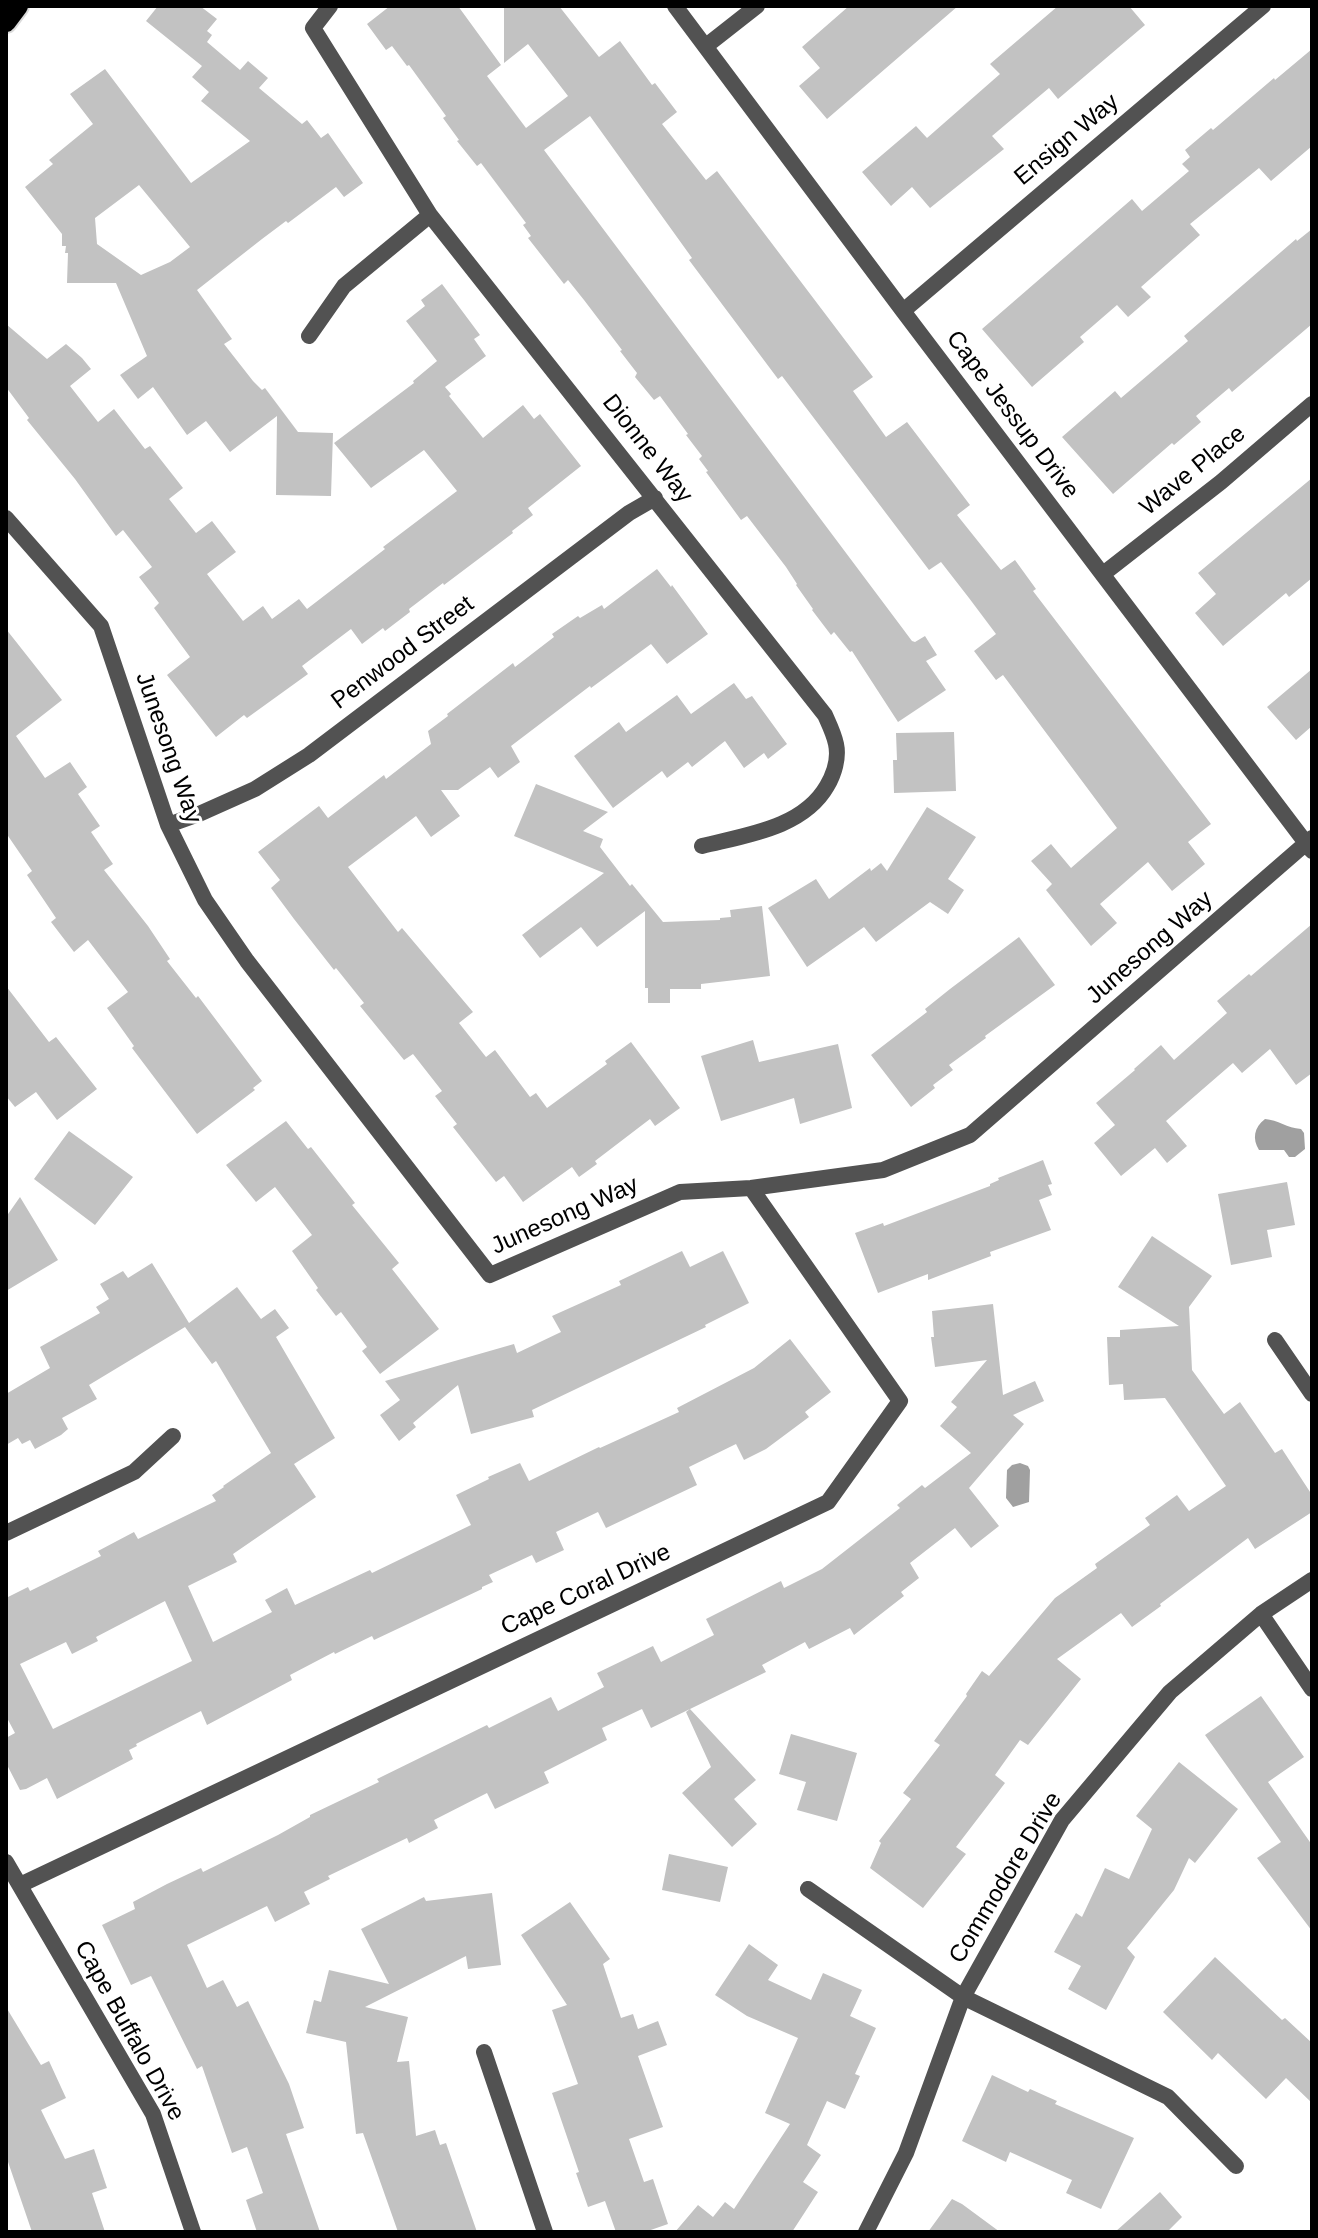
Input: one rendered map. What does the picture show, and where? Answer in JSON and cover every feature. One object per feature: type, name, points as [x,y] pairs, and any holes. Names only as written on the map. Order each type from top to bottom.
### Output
[{"type":"main road","points":[[6,22],[18,6]]},
{"type":"street","name":"Dionne Way","points":[[330,6],[313,28],[430,215],[825,715],[837,746],[835,773],[820,798],[794,818],[764,830],[702,846]]},
{"type":"street","name":"Cape Jessup Drive","points":[[675,6],[1310,845]]},
{"type":"street","points":[[706,46],[757,6]]},
{"type":"street","name":"Ensign Way","points":[[903,311],[1263,6]]},
{"type":"street","points":[[309,336],[344,286],[430,215]]},
{"type":"street","name":"Wave Place","points":[[1103,574],[1221,482],[1312,404]]},
{"type":"street","name":"Penwood Street","points":[[168,825],[255,789],[309,755],[629,513],[655,498]]},
{"type":"street","name":"Junesong Way","points":[[6,518],[101,626],[168,825],[205,900],[247,961],[490,1275],[680,1192],[751,1188],[883,1170],[970,1135],[1310,845]]},
{"type":"street","name":"Cape Coral Drive","points":[[20,1885],[828,1502],[900,1401],[751,1188]]},
{"type":"street","points":[[1275,1340],[1312,1394]]},
{"type":"street","points":[[6,1533],[134,1472],[173,1436]]},
{"type":"street","name":"Commodore Drive","points":[[866,2232],[906,2153],[963,1997],[1062,1820],[1170,1692],[1261,1614],[1312,1580]]},
{"type":"street","points":[[1261,1614],[1312,1689]]},
{"type":"street","name":"Cape Buffalo Drive","points":[[6,1862],[153,2114],[193,2232]]},
{"type":"street","points":[[808,1889],[963,1997],[1168,2097],[1236,2166]]},
{"type":"street","points":[[484,2052],[545,2232]]},
{"type":"shaded area","points":[[1265,1119],[1301,1129],[1305,1149],[1295,1157],[1289,1157],[1284,1150],[1259,1150],[1255,1133]]},
{"type":"shaded area","points":[[1020,1463],[1030,1470],[1029,1502],[1013,1507],[1006,1498],[1007,1470]]},
{"type":"building","points":[[158,6],[200,6],[217,19],[207,31],[212,35],[207,42],[240,70],[248,61],[268,78],[259,88],[302,124],[307,120],[321,138],[328,133],[363,183],[344,197],[336,187],[288,223],[286,221],[197,290],[232,339],[224,344],[253,381],[262,390],[265,388],[298,432],[333,433],[331,496],[276,495],[277,416],[230,452],[206,421],[187,435],[153,387],[138,399],[120,375],[147,356],[116,283],[67,283],[68,253],[65,253],[66,246],[62,246],[62,234],[25,187],[53,164],[49,160],[93,124],[70,94],[105,69],[191,183],[250,141],[201,101],[209,92],[192,77],[202,66],[146,21]],"holes":[[[139,185],[190,247],[170,262],[141,275],[97,244],[95,218]]]},
{"type":"building","points":[[390,6],[458,6],[501,65],[487,76],[526,128],[568,96],[528,44],[504,63],[504,6],[559,6],[599,57],[620,41],[652,85],[655,83],[677,112],[662,124],[706,180],[717,171],[873,377],[853,391],[886,437],[907,422],[970,505],[957,515],[1001,570],[1015,560],[1036,589],[1033,591],[1211,824],[1188,842],[1205,864],[1172,891],[1148,862],[1100,904],[1117,923],[1091,946],[1046,890],[1052,884],[1031,861],[1051,844],[1071,868],[1117,828],[1003,675],[996,680],[974,651],[996,634],[941,562],[929,570],[782,376],[778,379],[689,260],[692,258],[590,116],[544,150],[912,641],[925,636],[937,655],[926,661],[946,690],[898,722],[852,651],[834,632],[831,635],[786,567],[747,516],[741,520],[706,472],[699,459],[702,456],[660,396],[654,400],[635,377],[637,373],[622,350],[584,300],[568,280],[564,284],[528,238],[531,236],[523,225],[526,223],[481,163],[477,166],[457,141],[443,118],[446,116],[409,65],[392,46],[386,50],[367,24]]},
{"type":"building","points":[[849,6],[958,6],[827,119],[799,86],[820,68],[802,47]]},
{"type":"building","points":[[1058,6],[1129,6],[1145,25],[1058,99],[1049,88],[992,136],[1004,149],[930,208],[912,187],[891,206],[862,172],[916,126],[927,138],[1000,74],[990,64]]},
{"type":"building","points":[[1312,49],[1312,146],[1271,181],[1259,168],[1190,224],[1200,235],[1141,287],[1151,297],[1128,317],[1117,305],[1080,337],[1084,342],[1032,387],[982,329],[1132,199],[1142,211],[1189,171],[1182,164],[1190,157],[1185,150]]},
{"type":"building","points":[[1312,229],[1312,324],[1232,392],[1229,388],[1196,416],[1201,422],[1113,494],[1062,437],[1115,391],[1121,398],[1188,341],[1184,336],[1296,239]]},
{"type":"building","points":[[442,284],[480,335],[474,339],[486,356],[445,387],[451,394],[449,396],[483,438],[523,405],[534,419],[540,414],[581,466],[528,508],[533,515],[513,533],[409,609],[410,612],[385,631],[383,628],[362,644],[351,629],[302,666],[308,674],[216,737],[167,675],[190,657],[154,608],[159,603],[139,577],[152,567],[123,530],[116,536],[27,420],[29,418],[6,387],[6,324],[47,359],[66,344],[82,358],[91,369],[70,386],[98,422],[114,409],[145,449],[150,446],[183,488],[169,499],[196,533],[212,521],[236,552],[207,574],[243,621],[263,606],[272,619],[299,599],[307,609],[457,491],[424,450],[371,488],[334,443],[414,383],[437,361],[406,321],[425,306],[421,300]]},
{"type":"building","points":[[1312,478],[1312,578],[1289,597],[1286,593],[1223,646],[1195,613],[1216,594],[1198,573]]},
{"type":"building","points":[[657,569],[708,634],[667,664],[651,644],[511,746],[520,762],[498,778],[490,767],[458,790],[441,790],[460,816],[431,837],[416,816],[348,867],[398,932],[402,928],[473,1012],[459,1023],[486,1057],[495,1050],[530,1097],[536,1093],[547,1108],[607,1064],[605,1061],[631,1042],[680,1108],[655,1126],[650,1119],[579,1177],[572,1167],[523,1202],[504,1176],[496,1182],[453,1127],[457,1124],[435,1096],[442,1091],[413,1054],[404,1060],[360,1006],[364,1003],[294,919],[271,888],[280,880],[258,852],[319,806],[328,818],[384,775],[386,779],[431,744],[428,731],[447,714],[513,663],[515,667],[578,616],[580,618],[602,605],[604,609]]},
{"type":"building","points":[[6,629],[62,700],[16,736],[45,778],[70,762],[87,787],[78,794],[100,826],[91,832],[113,864],[104,870],[148,926],[170,959],[167,961],[196,998],[198,996],[262,1081],[253,1088],[255,1090],[197,1134],[132,1048],[134,1046],[107,1008],[128,992],[88,940],[74,952],[51,922],[56,918],[27,875],[32,871],[6,833]]},
{"type":"building","points":[[1312,669],[1312,726],[1296,740],[1267,707]]},
{"type":"building","points":[[734,683],[746,699],[752,696],[787,744],[768,759],[764,753],[744,768],[725,741],[692,767],[688,762],[667,778],[662,771],[613,808],[574,756],[619,722],[626,732],[677,695],[691,714]]},
{"type":"building","points":[[954,732],[956,791],[894,793],[896,733]]},
{"type":"building","points":[[536,784],[608,812],[583,831],[603,839],[600,847],[663,922],[720,920],[731,917],[730,910],[762,906],[770,976],[701,984],[701,989],[670,989],[670,1003],[648,1003],[648,988],[645,988],[645,911],[597,947],[581,927],[540,958],[522,935],[604,873],[514,836]]},
{"type":"building","points":[[927,807],[976,837],[948,879],[964,890],[948,914],[930,902],[876,942],[864,927],[807,967],[768,908],[816,879],[829,899],[870,868],[871,871],[881,863],[887,871]]},
{"type":"building","points":[[1312,924],[1312,1073],[1296,1085],[1270,1049],[1242,1073],[1233,1063],[1166,1121],[1187,1146],[1167,1163],[1155,1148],[1121,1176],[1094,1143],[1115,1125],[1096,1103],[1161,1045],[1174,1060],[1227,1013],[1217,1001]]},
{"type":"building","points":[[1019,937],[1055,985],[949,1065],[953,1070],[911,1107],[871,1055]]},
{"type":"building","points":[[6,986],[49,1042],[56,1037],[97,1089],[57,1120],[36,1092],[15,1107],[6,1096]]},
{"type":"building","points":[[753,1040],[759,1062],[838,1044],[852,1108],[800,1124],[794,1098],[721,1121],[701,1056]]},
{"type":"building","points":[[286,1121],[355,1203],[352,1205],[399,1263],[392,1269],[439,1329],[380,1374],[362,1351],[367,1347],[341,1312],[336,1316],[292,1251],[312,1235],[275,1187],[256,1202],[226,1165]]},
{"type":"building","points":[[69,1131],[133,1177],[95,1225],[34,1179]]},
{"type":"building","points":[[1043,1160],[1052,1184],[1048,1185],[1052,1195],[1039,1200],[1051,1230],[990,1252],[991,1256],[928,1280],[928,1274],[878,1293],[855,1233],[883,1223],[884,1226],[990,1186],[998,1178]]},
{"type":"building","points":[[1287,1182],[1295,1225],[1267,1230],[1272,1257],[1231,1265],[1218,1194]]},
{"type":"building","points":[[20,1197],[58,1260],[6,1291],[6,1217]]},
{"type":"building","points":[[1152,1236],[1212,1276],[1189,1307],[1192,1370],[1224,1414],[1240,1402],[1275,1453],[1282,1449],[1312,1495],[1312,1512],[1255,1549],[1248,1538],[1132,1627],[1121,1613],[1057,1659],[1081,1679],[1028,1745],[1020,1740],[995,1775],[1005,1783],[956,1847],[966,1854],[923,1908],[870,1868],[881,1843],[879,1841],[911,1799],[903,1793],[940,1745],[934,1741],[982,1671],[989,1676],[1055,1598],[1097,1568],[1095,1564],[1150,1525],[1145,1518],[1177,1495],[1189,1511],[1226,1486],[1165,1398],[1124,1400],[1123,1384],[1109,1385],[1107,1337],[1120,1337],[1120,1330],[1179,1326],[1118,1287]]},
{"type":"building","points":[[682,1251],[690,1267],[723,1251],[749,1303],[706,1327],[532,1410],[534,1417],[471,1434],[458,1385],[413,1423],[416,1427],[399,1441],[380,1415],[400,1400],[385,1381],[514,1344],[517,1353],[561,1332],[552,1316],[621,1285],[619,1281]]},
{"type":"building","points":[[152,1263],[189,1323],[237,1287],[261,1319],[275,1309],[289,1328],[276,1337],[335,1438],[294,1464],[316,1497],[233,1554],[237,1562],[188,1586],[213,1642],[272,1612],[265,1600],[287,1588],[295,1605],[370,1570],[372,1573],[471,1525],[456,1495],[488,1477],[520,1463],[529,1481],[679,1412],[677,1408],[754,1368],[790,1339],[831,1392],[805,1412],[809,1417],[766,1449],[744,1460],[736,1444],[689,1467],[697,1485],[606,1528],[598,1512],[556,1532],[564,1550],[536,1563],[532,1555],[489,1575],[493,1582],[482,1589],[374,1640],[372,1636],[334,1652],[290,1675],[292,1680],[207,1725],[201,1711],[136,1744],[129,1750],[133,1759],[57,1799],[47,1778],[20,1790],[6,1763],[6,1738],[15,1733],[6,1716],[6,1598],[28,1587],[30,1591],[101,1556],[98,1551],[134,1532],[138,1539],[216,1501],[212,1495],[271,1453],[216,1361],[212,1364],[185,1327],[89,1385],[97,1399],[62,1418],[68,1429],[61,1435],[35,1449],[30,1440],[22,1444],[18,1438],[6,1445],[6,1394],[50,1368],[40,1347],[100,1313],[96,1307],[109,1299],[100,1284],[123,1271],[128,1278]],"holes":[[[165,1601],[192,1661],[53,1729],[20,1664],[66,1642],[72,1654],[98,1641],[96,1637]]]},
{"type":"building","points":[[993,1304],[1003,1395],[1035,1381],[1044,1401],[1013,1415],[1024,1424],[969,1488],[999,1526],[971,1548],[955,1528],[910,1563],[919,1578],[901,1592],[904,1596],[854,1635],[850,1628],[809,1649],[805,1642],[762,1665],[766,1672],[651,1728],[642,1709],[602,1728],[607,1740],[544,1772],[549,1783],[495,1809],[487,1793],[434,1820],[438,1828],[409,1843],[407,1838],[328,1876],[330,1879],[304,1892],[310,1904],[275,1922],[267,1906],[187,1945],[207,1988],[223,1980],[237,2007],[248,2001],[289,2084],[304,2128],[286,2134],[320,2232],[257,2232],[246,2200],[263,2193],[247,2147],[232,2153],[202,2066],[197,2069],[151,1976],[131,1985],[102,1925],[135,1909],[133,1902],[167,1884],[201,1868],[203,1872],[278,1835],[310,1815],[379,1782],[377,1779],[487,1725],[489,1728],[551,1697],[558,1711],[604,1687],[597,1673],[653,1646],[661,1662],[714,1635],[706,1619],[781,1581],[784,1588],[822,1569],[900,1508],[897,1505],[922,1485],[925,1488],[971,1453],[940,1426],[957,1407],[951,1402],[987,1360],[935,1367],[932,1311]]},
{"type":"building","points":[[1261,1696],[1304,1757],[1268,1782],[1312,1845],[1312,1931],[1257,1858],[1281,1842],[1205,1735]]},
{"type":"building","points":[[690,1709],[756,1780],[734,1799],[757,1824],[732,1847],[682,1793],[711,1767],[686,1712]]},
{"type":"building","points":[[791,1734],[857,1753],[837,1821],[797,1810],[806,1782],[779,1774]]},
{"type":"building","points":[[1179,1762],[1238,1809],[1195,1863],[1189,1858],[1174,1890],[1127,1948],[1135,1957],[1106,2010],[1068,1989],[1081,1966],[1054,1952],[1076,1913],[1082,1917],[1105,1868],[1129,1879],[1152,1829],[1136,1816]]},
{"type":"building","points":[[669,1854],[728,1867],[720,1902],[662,1890]]},
{"type":"building","points":[[492,1893],[501,1965],[468,1969],[466,1956],[365,2007],[408,2017],[397,2062],[409,2061],[416,2136],[435,2130],[440,2145],[446,2143],[477,2232],[398,2232],[363,2133],[356,2134],[346,2042],[306,2033],[314,2000],[321,2002],[329,1970],[389,1984],[361,1929],[424,1897],[426,1901]]},
{"type":"building","points":[[570,1902],[610,1959],[603,1964],[621,2018],[633,2014],[638,2029],[658,2021],[667,2045],[638,2056],[663,2127],[629,2139],[644,2182],[653,2179],[668,2224],[645,2232],[616,2232],[605,2201],[588,2207],[552,2093],[578,2084],[552,2010],[567,2005],[521,1935]]},
{"type":"building","points":[[749,1944],[778,1965],[768,1980],[811,2000],[823,1973],[862,1990],[850,2016],[876,2028],[855,2074],[860,2076],[845,2109],[827,2101],[807,2145],[821,2155],[803,2182],[818,2192],[792,2232],[675,2232],[698,2205],[713,2217],[725,2202],[734,2209],[790,2124],[765,2113],[798,2038],[747,2016],[715,1995]]},
{"type":"building","points":[[1215,1957],[1282,2020],[1285,2018],[1312,2043],[1312,2103],[1286,2078],[1266,2099],[1218,2053],[1212,2060],[1163,2012]]},
{"type":"building","points":[[6,2007],[41,2065],[49,2061],[66,2098],[41,2110],[65,2159],[94,2149],[107,2188],[92,2193],[105,2232],[32,2232],[6,2156]]},
{"type":"building","points":[[992,2075],[1028,2092],[1030,2089],[1057,2101],[1055,2104],[1134,2138],[1101,2209],[1066,2193],[1072,2180],[1010,2152],[1006,2162],[962,2141]]},
{"type":"building","points":[[1160,2192],[1182,2217],[1167,2232],[1115,2232]]},
{"type":"building","points":[[952,2199],[962,2204],[1000,2232],[928,2232]]}]
